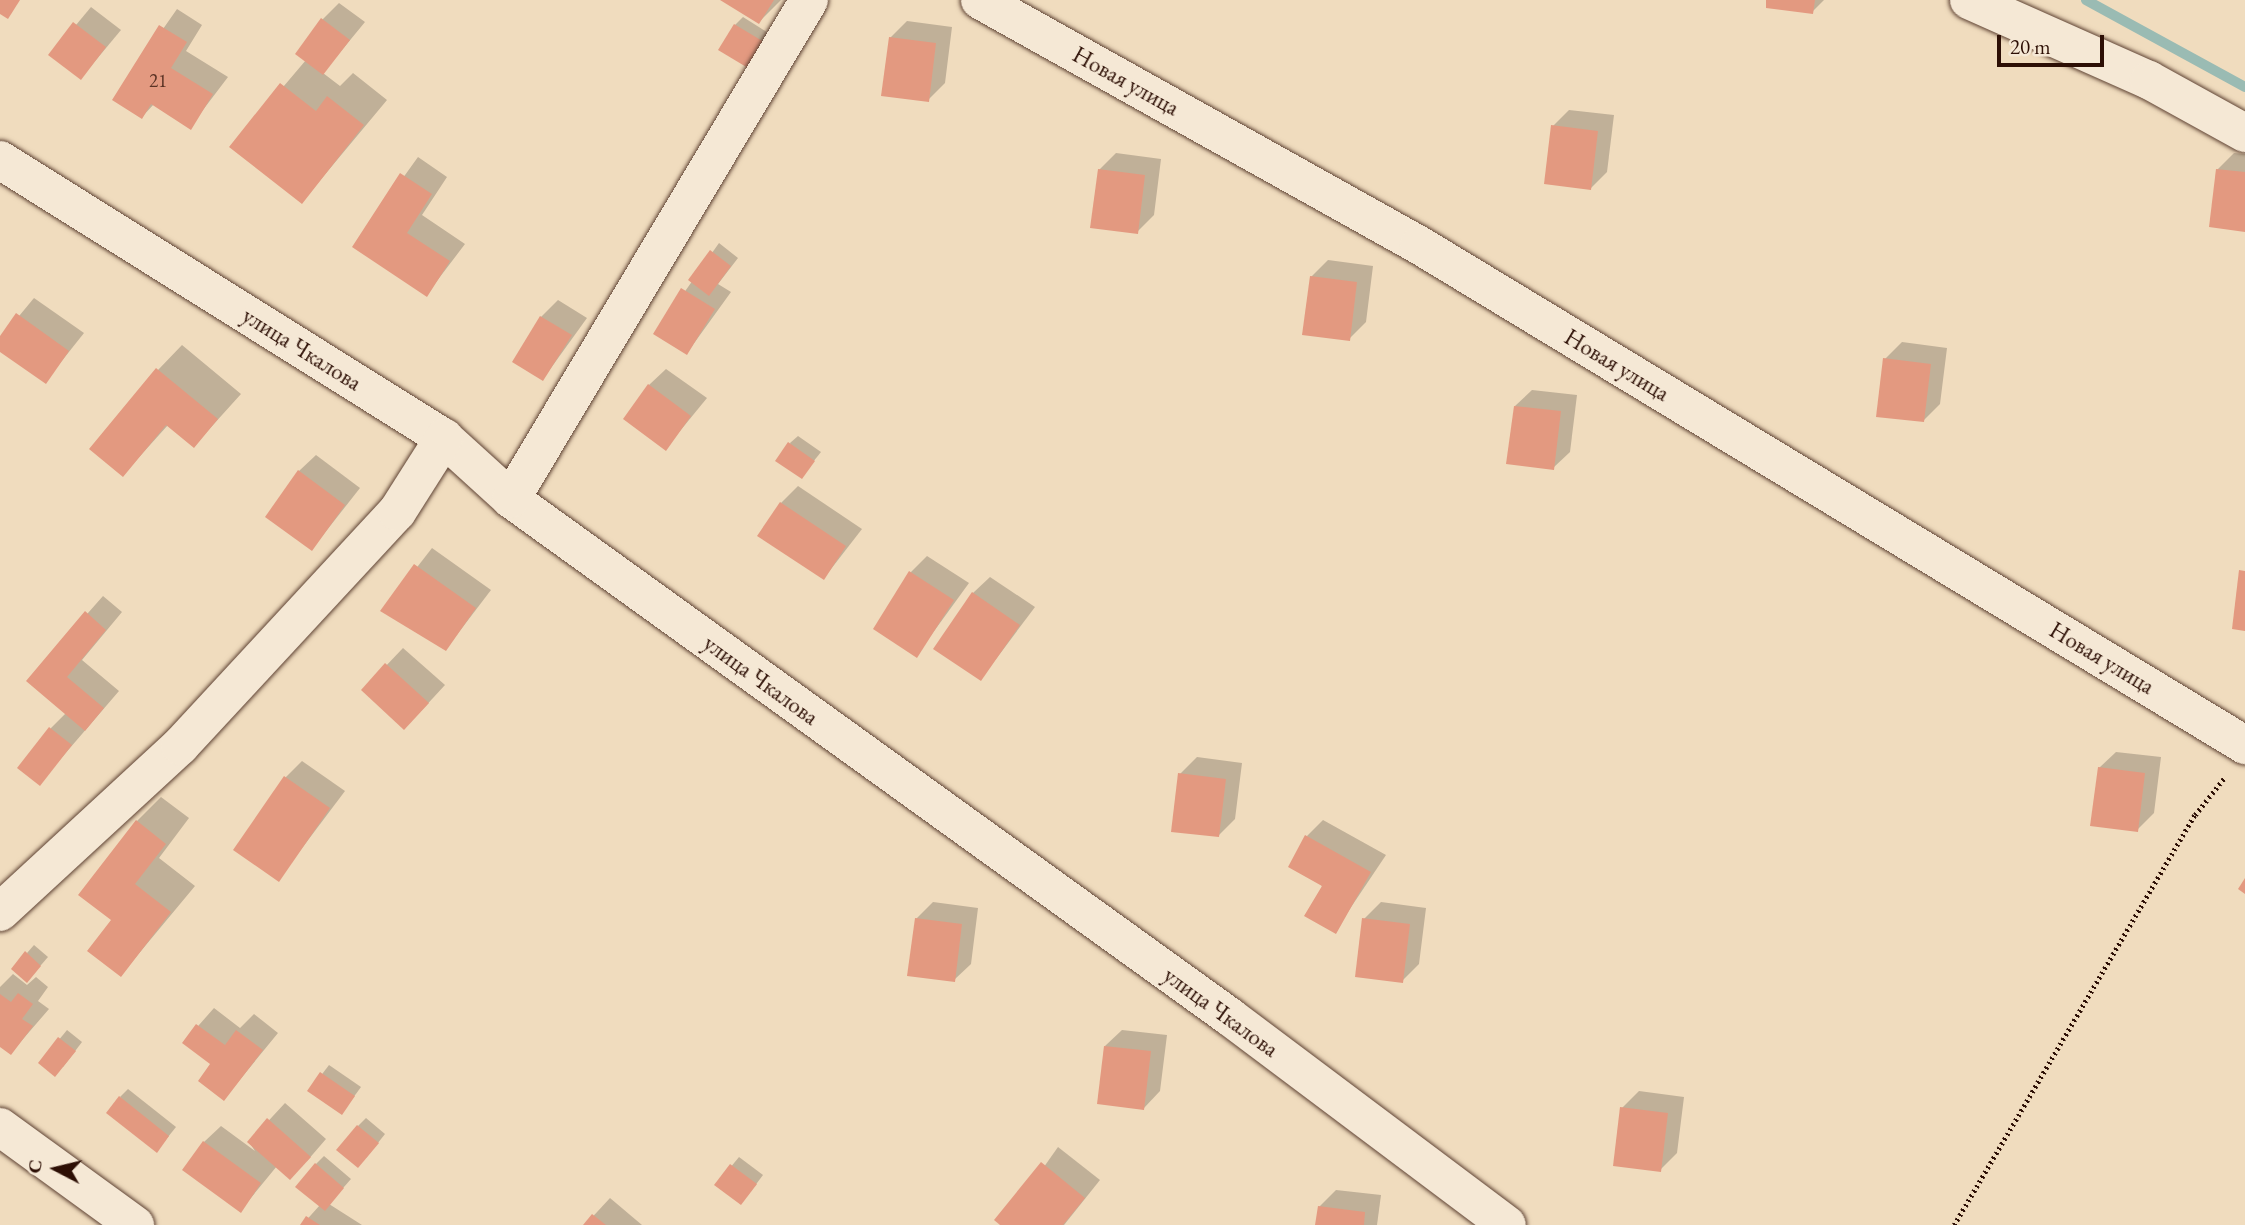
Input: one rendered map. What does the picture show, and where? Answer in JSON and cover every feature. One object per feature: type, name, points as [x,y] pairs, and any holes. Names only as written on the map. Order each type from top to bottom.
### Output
[{"type":"street","points":[[511,499],[808,0]]},
{"type":"street","name":"Новая улица","points":[[980,0],[1419,245],[2237,758]]},
{"type":"street","points":[[1969,0],[2149,80],[2245,134]]},
{"type":"street","name":"улица Чкалова","points":[[0,160],[444,438],[511,499],[1230,1017],[1507,1225]]},
{"type":"street","points":[[0,912],[189,736],[397,512],[444,438]]},
{"type":"street","points":[[0,1127],[135,1225]]},
{"type":"path","points":[[1954,1225],[2195,815],[2237,758]]},
{"type":"building","points":[[0,0],[20,0],[8,19],[0,14]]},
{"type":"building","points":[[720,0],[774,0],[759,24]]},
{"type":"building","points":[[1766,0],[1815,0],[1813,14],[1766,8]]},
{"type":"building","points":[[321,18],[350,40],[323,75],[295,54]]},
{"type":"building","points":[[73,22],[106,47],[81,80],[48,55]]},
{"type":"building","points":[[734,24],[764,42],[748,68],[718,50]]},
{"type":"building","points":[[159,25],[187,42],[171,68],[213,94],[191,130],[151,104],[142,119],[112,100]]},
{"type":"building","points":[[889,37],[936,43],[929,102],[881,96]]},
{"type":"building","points":[[280,83],[316,111],[327,96],[364,125],[302,204],[229,147]]},
{"type":"building","points":[[1551,125],[1598,131],[1591,190],[1544,184]]},
{"type":"building","points":[[1098,169],[1145,175],[1138,234],[1090,228]]},
{"type":"building","points":[[2216,169],[2245,172],[2245,232],[2209,227]]},
{"type":"building","points":[[400,173],[432,194],[407,233],[450,261],[427,297],[352,247]]},
{"type":"building","points":[[710,250],[731,266],[709,296],[688,280]]},
{"type":"building","points":[[1310,276],[1357,282],[1350,341],[1302,335]]},
{"type":"building","points":[[681,288],[715,309],[687,355],[653,334]]},
{"type":"building","points":[[16,313],[69,351],[46,384],[0,352],[0,336]]},
{"type":"building","points":[[540,316],[572,335],[543,381],[512,362]]},
{"type":"building","points":[[1883,358],[1931,364],[1924,422],[1876,417]]},
{"type":"building","points":[[156,368],[218,419],[194,448],[166,425],[123,477],[89,449]]},
{"type":"building","points":[[648,384],[691,416],[666,451],[623,419]]},
{"type":"building","points":[[1514,406],[1561,411],[1554,470],[1506,464]]},
{"type":"building","points":[[788,442],[815,461],[802,479],[775,461]]},
{"type":"building","points":[[298,470],[345,505],[312,551],[265,517]]},
{"type":"building","points":[[780,502],[846,546],[824,580],[757,536]]},
{"type":"building","points":[[414,564],[476,608],[446,651],[380,611]]},
{"type":"building","points":[[2239,570],[2245,571],[2245,631],[2232,629]]},
{"type":"building","points":[[909,571],[954,600],[917,658],[873,629]]},
{"type":"building","points":[[972,592],[1020,625],[981,681],[933,649]]},
{"type":"building","points":[[85,611],[106,630],[67,677],[104,708],[85,731],[26,681]]},
{"type":"building","points":[[385,663],[429,703],[404,730],[361,690]]},
{"type":"building","points":[[49,727],[72,745],[40,786],[17,768]]},
{"type":"building","points":[[2098,767],[2145,773],[2138,832],[2090,826]]},
{"type":"building","points":[[1178,773],[1226,779],[1219,837],[1171,832]]},
{"type":"building","points":[[284,776],[330,808],[279,882],[233,850]]},
{"type":"building","points":[[136,820],[166,844],[135,884],[171,912],[121,977],[87,951],[111,920],[78,895]]},
{"type":"building","points":[[1305,835],[1371,872],[1336,934],[1304,916],[1322,886],[1288,867]]},
{"type":"building","points":[[2245,878],[2245,894],[2238,889]]},
{"type":"building","points":[[915,918],[962,924],[955,982],[907,976]]},
{"type":"building","points":[[1362,918],[1410,924],[1403,983],[1355,977]]},
{"type":"building","points":[[25,951],[41,966],[27,983],[11,969]]},
{"type":"building","points":[[18,993],[33,1004],[22,1019],[33,1026],[11,1055],[0,1047],[0,994],[11,1002]]},
{"type":"building","points":[[196,1024],[225,1045],[236,1030],[263,1050],[224,1101],[198,1081],[210,1064],[182,1043]]},
{"type":"building","points":[[58,1037],[76,1051],[55,1077],[38,1063]]},
{"type":"building","points":[[1104,1046],[1151,1051],[1144,1110],[1097,1104]]},
{"type":"building","points":[[320,1072],[355,1096],[342,1115],[307,1091]]},
{"type":"building","points":[[119,1096],[169,1136],[157,1153],[106,1113]]},
{"type":"building","points":[[1620,1107],[1668,1113],[1661,1172],[1613,1166]]},
{"type":"building","points":[[267,1118],[311,1157],[290,1180],[247,1142]]},
{"type":"building","points":[[357,1125],[379,1143],[358,1168],[336,1150]]},
{"type":"building","points":[[203,1141],[261,1183],[241,1213],[182,1170]]},
{"type":"building","points":[[1041,1162],[1085,1198],[1063,1225],[1000,1225],[994,1220]]},
{"type":"building","points":[[315,1163],[344,1188],[325,1211],[295,1187]]},
{"type":"building","points":[[730,1164],[757,1184],[741,1205],[714,1185]]},
{"type":"building","points":[[1318,1206],[1365,1212],[1364,1225],[1315,1225]]},
{"type":"building","points":[[592,1214],[606,1225],[583,1225]]},
{"type":"building","points":[[306,1216],[320,1225],[300,1225]]},
{"type":"waterway","points":[[2086,0],[2245,87]]}]
